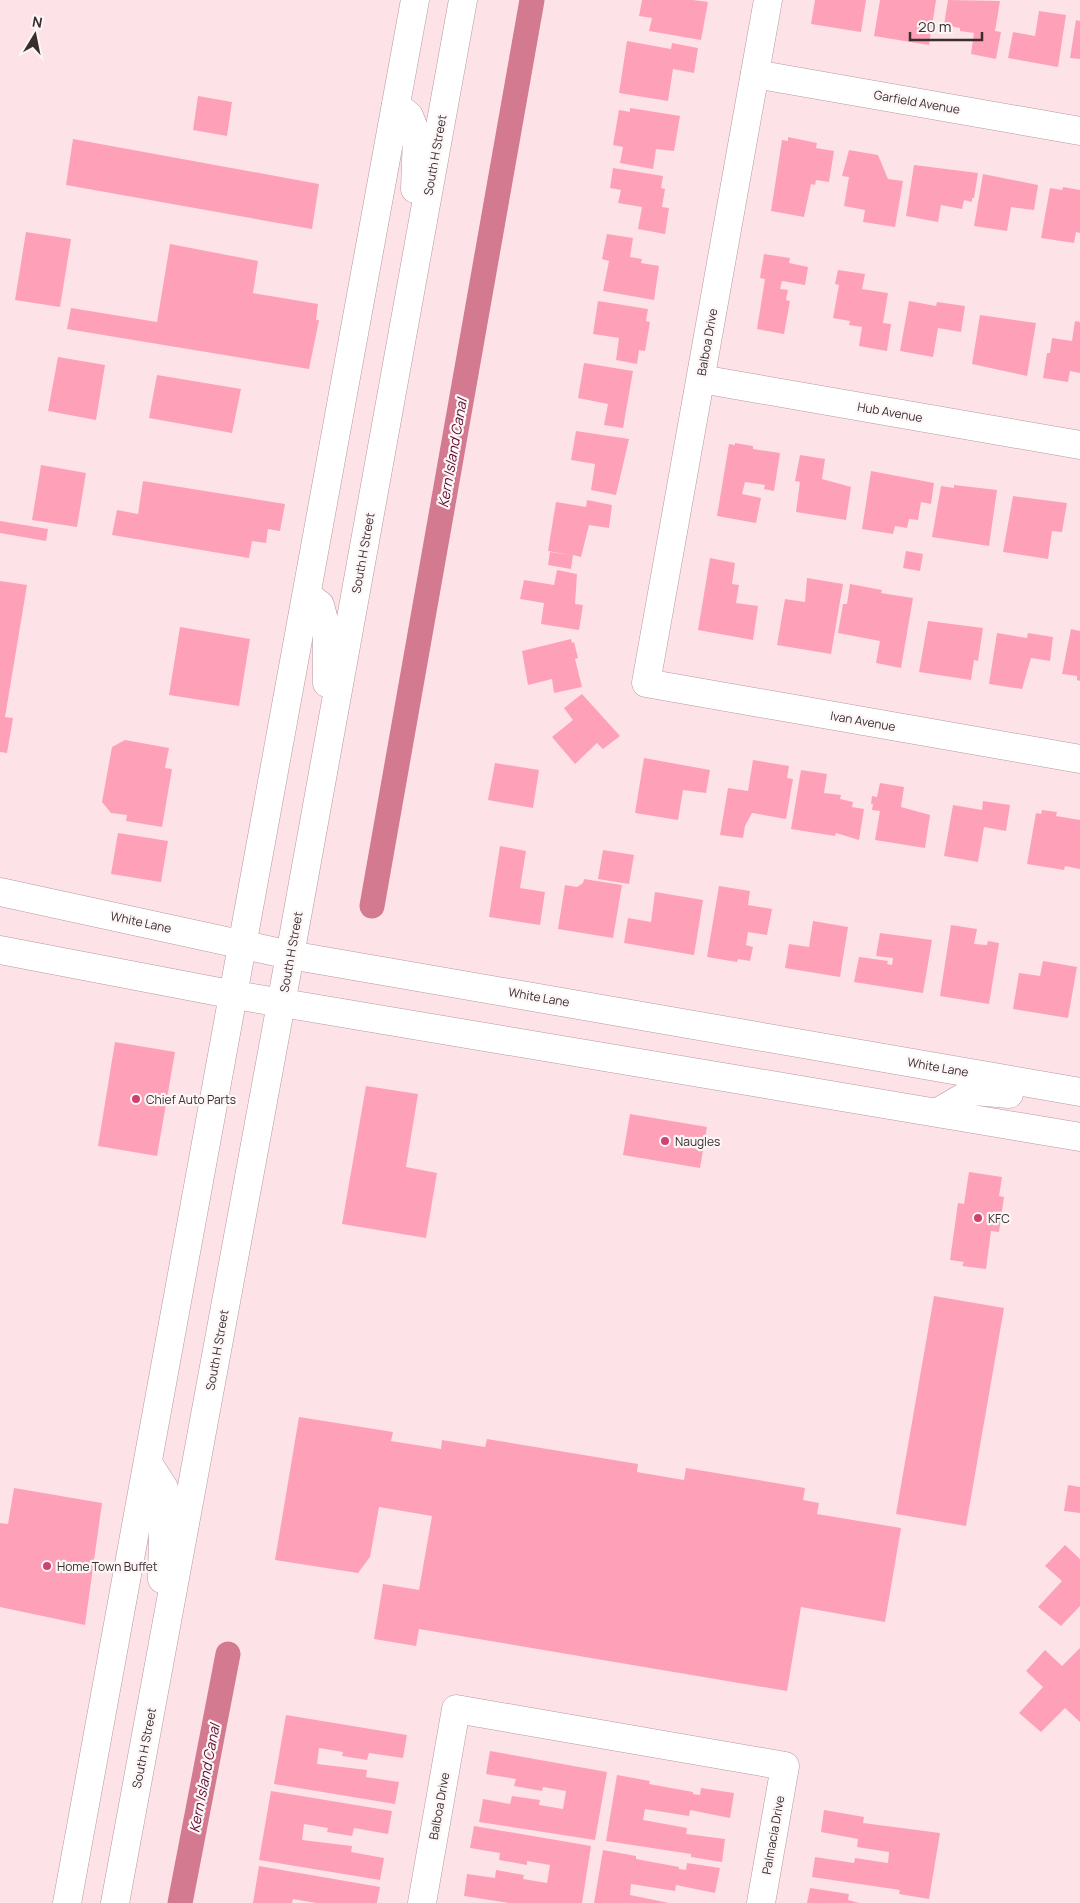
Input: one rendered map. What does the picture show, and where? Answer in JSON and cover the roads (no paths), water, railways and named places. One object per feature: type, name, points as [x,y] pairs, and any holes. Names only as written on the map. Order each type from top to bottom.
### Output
[{"type":"street","points":[[68,1903],[415,0]]},
{"type":"street","name":"South H Street","points":[[115,1903],[282,1002],[463,0]]},
{"type":"street","name":"Balboa Drive","points":[[646,683],[768,0]]},
{"type":"street","name":"Garfield Avenue","points":[[755,74],[1080,131]]},
{"type":"street","points":[[396,105],[409,116],[417,136],[411,288]]},
{"type":"street","name":"Hub Avenue","points":[[700,379],[1080,445]]},
{"type":"street","points":[[307,595],[320,605],[327,632],[326,757]]},
{"type":"street","name":"Ivan Avenue","points":[[646,683],[1080,759]]},
{"type":"street","name":"White Lane","points":[[0,892],[290,955],[1080,1092]]},
{"type":"street","points":[[0,950],[235,994],[1080,1137]]},
{"type":"street","points":[[938,1112],[974,1091],[1080,1101]]},
{"type":"street","points":[[148,1464],[164,1488],[160,1658]]},
{"type":"street","name":"Balboa Drive","points":[[422,1903],[456,1709]]},
{"type":"street","name":"Palmacia Drive","points":[[456,1709],[785,1766],[761,1903]]},
{"type":"waterway","name":"Kern Island Canal","points":[[372,906],[532,0]]},
{"type":"waterway","name":"Kern Island Canal","points":[[180,1903],[228,1654]]},
{"type":"place","name":"Chief Auto Parts","points":[[136,1099]]},
{"type":"place","name":"Naugles","points":[[665,1141]]},
{"type":"place","name":"KFC","points":[[978,1218]]},
{"type":"place","name":"Home Town Buffet","points":[[47,1566]]}]
